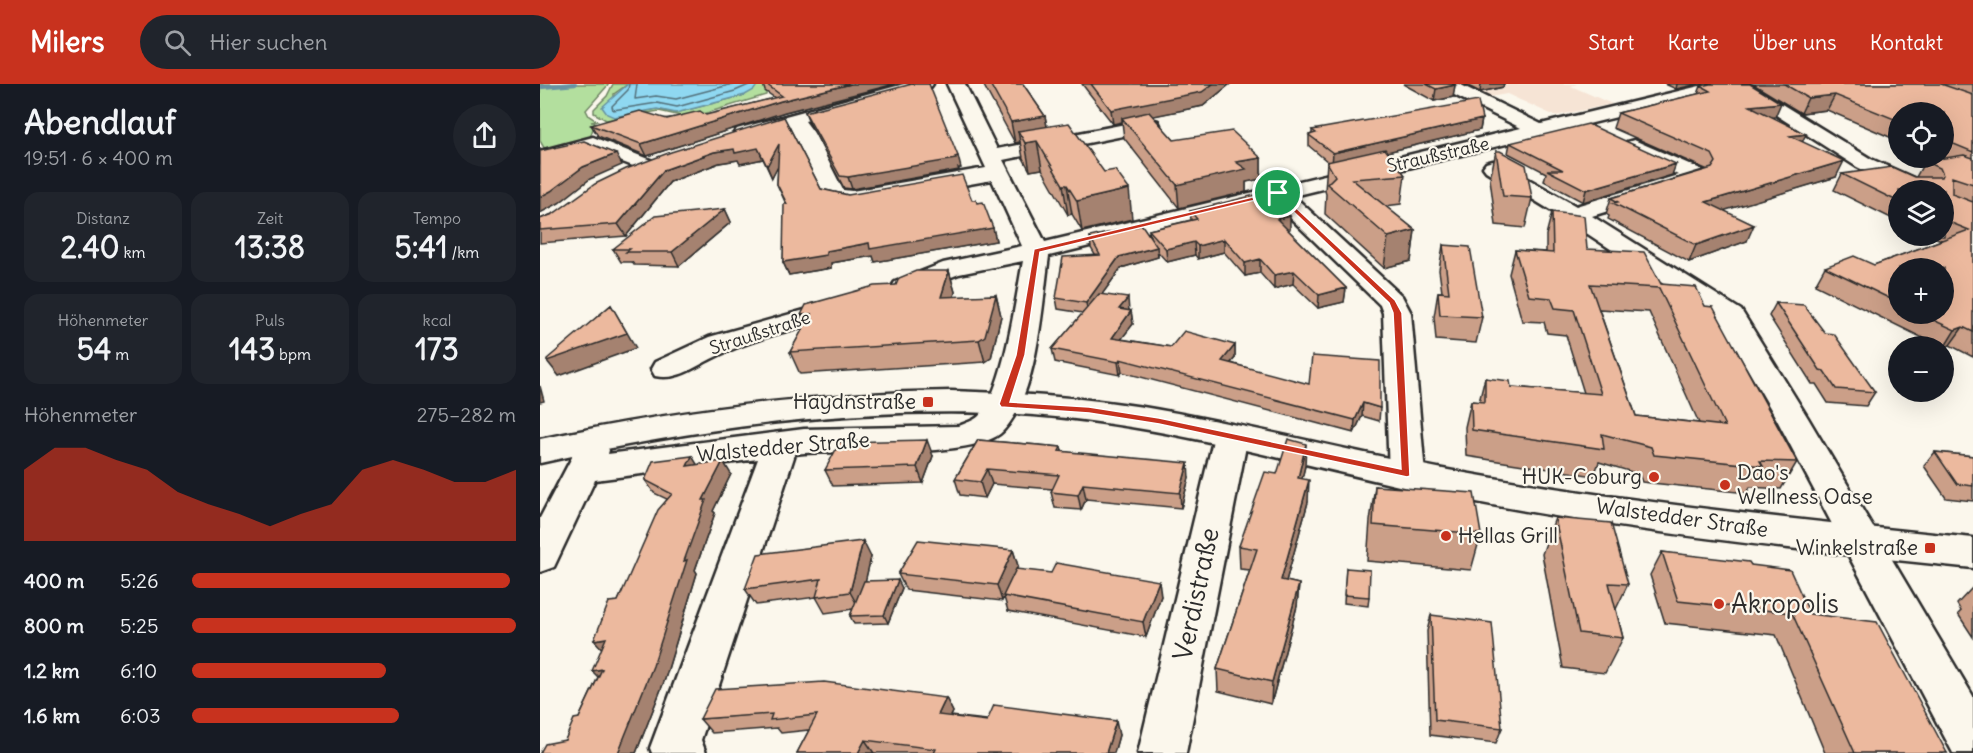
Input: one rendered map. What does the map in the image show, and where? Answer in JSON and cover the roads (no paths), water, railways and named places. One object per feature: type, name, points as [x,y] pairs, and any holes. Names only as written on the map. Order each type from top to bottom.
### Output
[{"type":"street","points":[[723,140],[793,118],[924,84]]},
{"type":"street","points":[[956,84],[1036,251],[1020,355],[1004,404]]},
{"type":"street","points":[[1446,84],[1539,130]]},
{"type":"street","name":"Straußstraße","points":[[666,369],[719,343],[875,298],[952,268],[1036,251],[1580,122],[1729,84]]},
{"type":"street","points":[[1737,84],[1864,163],[1900,180]]},
{"type":"street","points":[[793,118],[804,133],[834,194],[840,198],[852,198],[1152,125]]},
{"type":"street","points":[[1573,214],[1697,176],[1580,122]]},
{"type":"street","points":[[540,157],[593,142],[646,165]]},
{"type":"street","points":[[1462,149],[1573,214],[1731,316],[1792,418],[1973,742]]},
{"type":"street","points":[[618,178],[646,165],[669,158]]},
{"type":"street","points":[[1278,193],[1395,307],[1407,474]]},
{"type":"street","name":"Walstedder Straße","points":[[590,454],[723,417],[828,406],[928,402],[1089,410],[1159,421],[1494,491],[1706,523],[1973,553]]},
{"type":"street","name":"Walstedder Straße","points":[[540,451],[590,454],[804,441],[963,437],[990,425],[1004,404]]},
{"type":"street","name":"Verdistraße","points":[[1162,753],[1231,436]]},
{"type":"street","points":[[682,753],[674,748],[781,444]]},
{"type":"street","points":[[540,556],[590,454]]},
{"type":"water","points":[[628,84],[758,84],[754,90],[745,95],[676,113],[657,109],[614,117],[607,114],[602,107]]},
{"type":"waterway","points":[[540,87],[575,84]]},
{"type":"place","name":"Haydnstraße","points":[[928,402]]},
{"type":"place","name":"HUK-Coburg","points":[[1654,477]]},
{"type":"place","name":"Dao's Wellness Oase","points":[[1725,485]]},
{"type":"place","name":"Hellas Grill","points":[[1446,536]]},
{"type":"place","name":"Winkelstraße","points":[[1930,548]]},
{"type":"place","name":"Akropolis","points":[[1719,604]]}]
